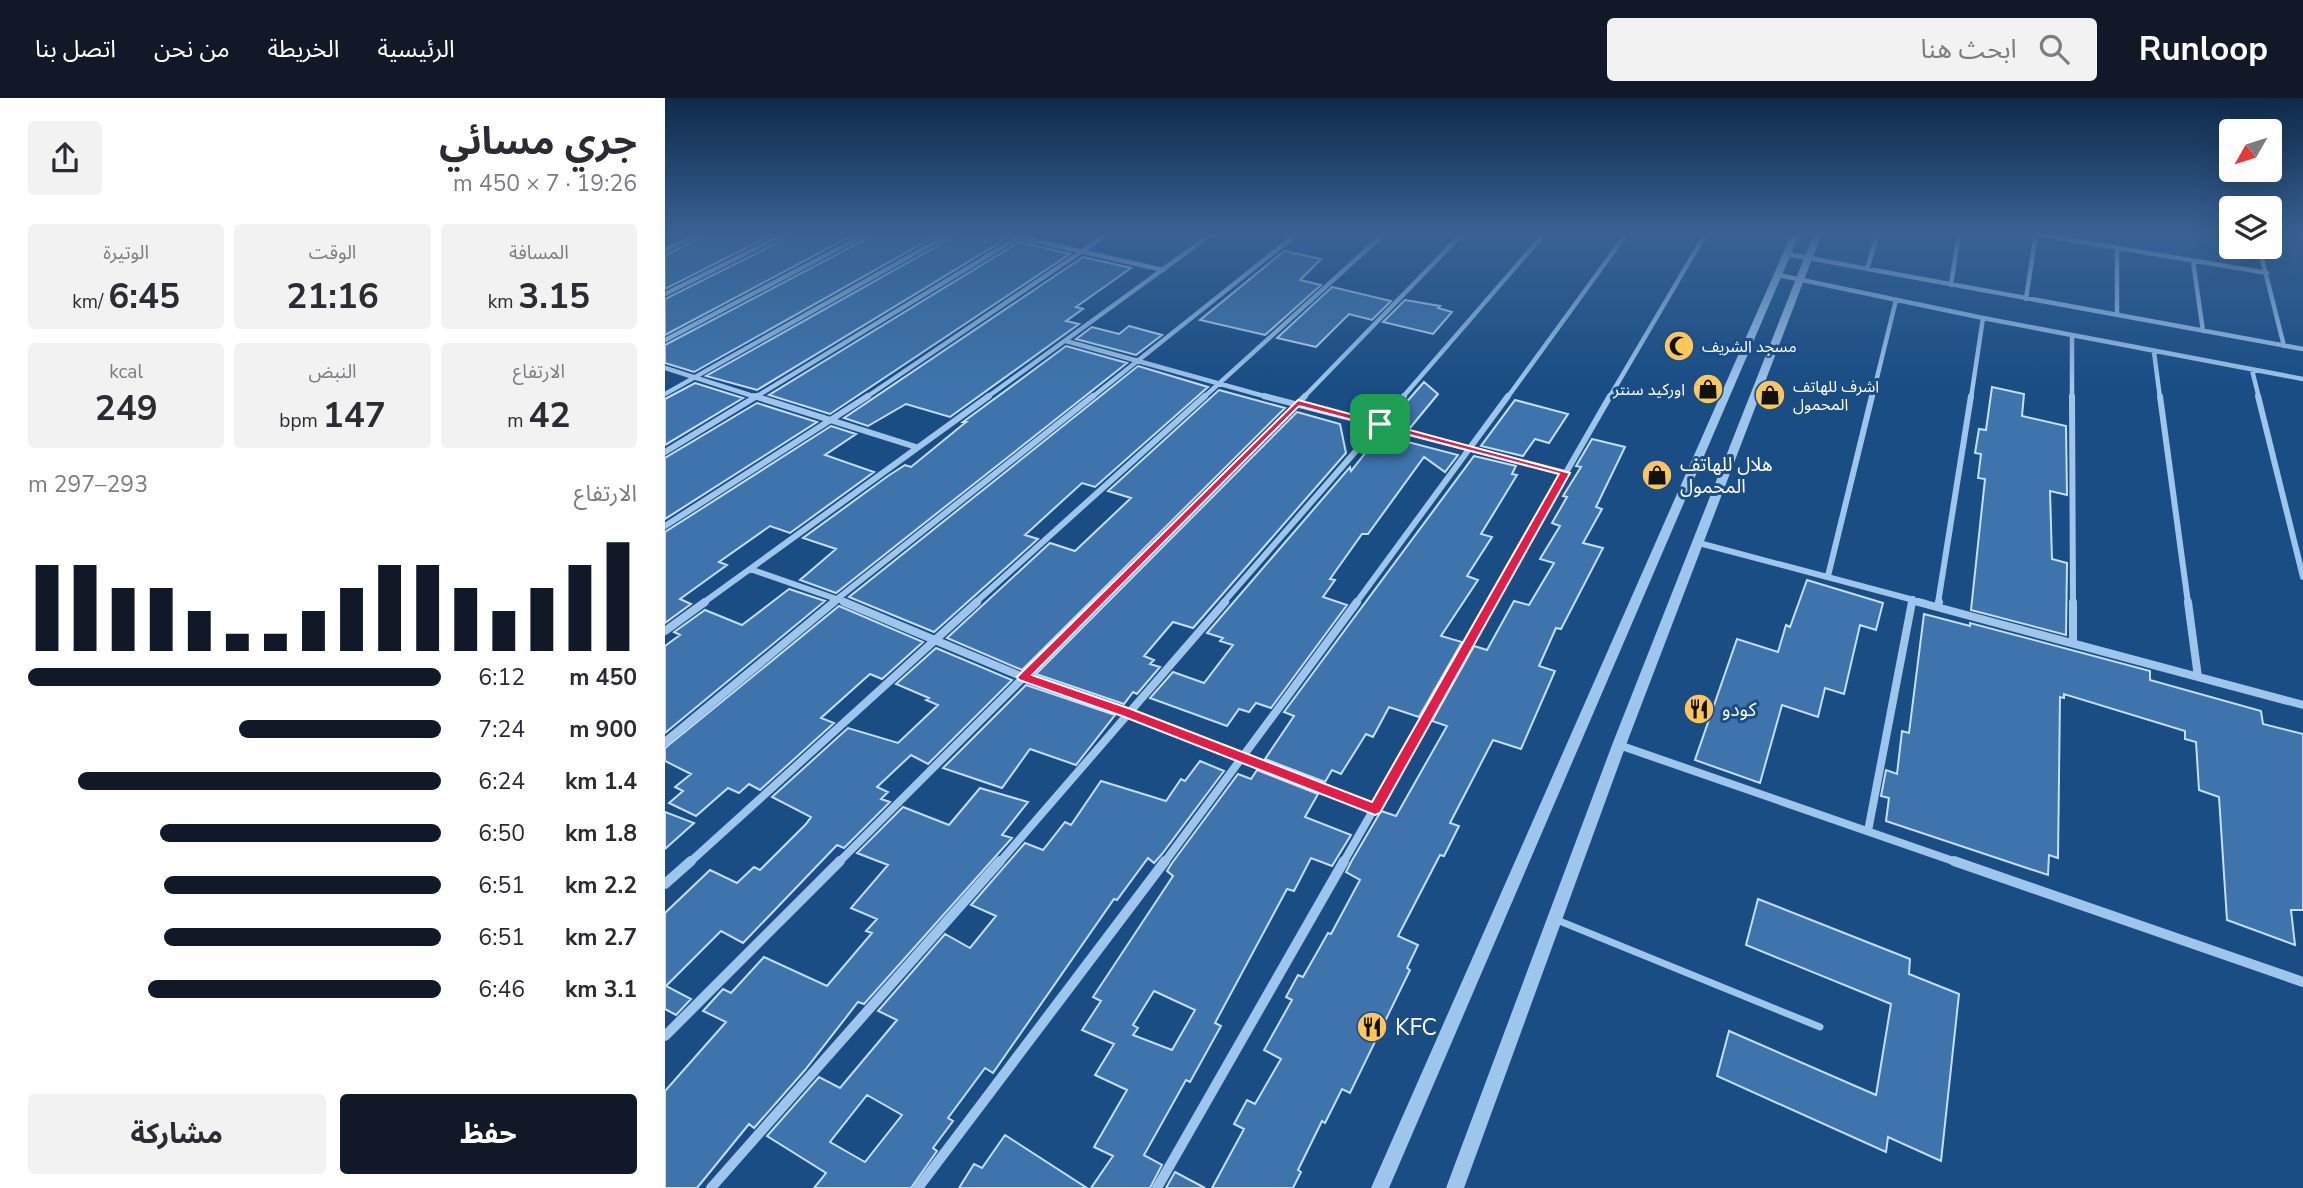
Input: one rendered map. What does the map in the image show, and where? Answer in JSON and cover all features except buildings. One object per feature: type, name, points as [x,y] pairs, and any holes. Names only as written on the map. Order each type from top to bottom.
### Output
[{"type":"street","points":[[665,294],[685,284]]},
{"type":"street","points":[[665,340],[771,284]]},
{"type":"street","points":[[665,394],[861,284]]},
{"type":"street","points":[[665,452],[943,284]]},
{"type":"street","points":[[665,526],[834,420],[1032,284]]},
{"type":"street","points":[[665,631],[1144,284]]},
{"type":"street","points":[[665,742],[837,598],[1234,284]]},
{"type":"street","points":[[665,884],[1329,284]]},
{"type":"street","points":[[665,1036],[1414,284]]},
{"type":"street","points":[[711,1188],[921,953],[1127,712],[1501,284]]},
{"type":"street","points":[[918,1188],[1244,757],[1589,284]]},
{"type":"street","points":[[1157,1188],[1565,473],[1676,284]]},
{"type":"street","points":[[1380,1188],[1774,284]]},
{"type":"street","points":[[1455,1188],[1619,745],[1799,284]]},
{"type":"street","points":[[1823,284],[2072,336],[2303,379]]},
{"type":"street","points":[[1945,284],[2303,349]]},
{"type":"street","points":[[2026,299],[2028,284]]},
{"type":"street","points":[[2117,284],[2117,315]]},
{"type":"street","points":[[2196,284],[2203,331]]},
{"type":"street","points":[[2270,284],[2284,346]]},
{"type":"street","points":[[1828,576],[1896,300]]},
{"type":"street","points":[[1938,605],[1983,318]]},
{"type":"street","points":[[2072,336],[2073,642]]},
{"type":"street","points":[[1066,341],[1218,384],[1565,473]]},
{"type":"street","points":[[2154,352],[2198,677]]},
{"type":"street","points":[[665,368],[916,447]]},
{"type":"street","points":[[2252,370],[2303,577]]},
{"type":"street","points":[[1699,543],[2303,705]]},
{"type":"street","points":[[750,569],[837,598],[1023,677],[1127,712],[1375,809]]},
{"type":"street","points":[[1868,831],[1913,599]]},
{"type":"street","points":[[1619,745],[2303,982]]},
{"type":"lane","points":[[1556,919],[1820,1027]]},
{"type":"place","name":"مسجد الشريف","points":[[1679,346]]},
{"type":"place","name":"اوركيد سنتر","points":[[1708,389]]},
{"type":"place","name":"اشرف للهاتف المحمول","points":[[1770,395]]},
{"type":"place","name":"هلال للهاتف المحمول","points":[[1657,475]]},
{"type":"place","name":"كودو","points":[[1699,709]]},
{"type":"place","name":"KFC","points":[[1372,1027]]},
{"type":"route","points":[[1298,403],[1380,424],[1565,473],[1375,809],[1127,712],[1023,677],[1298,403]]}]
